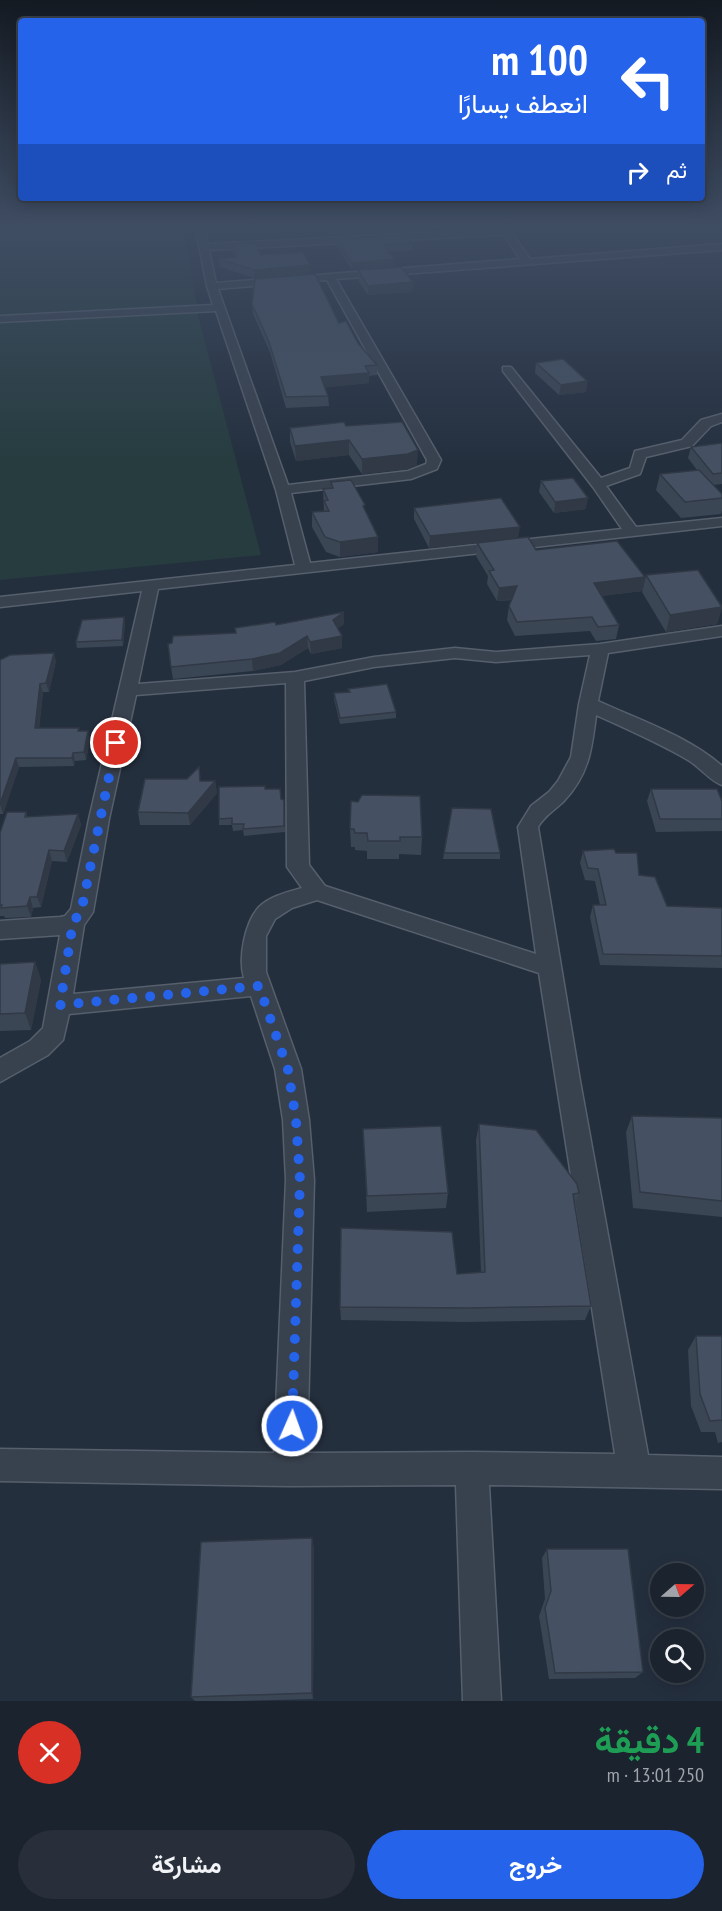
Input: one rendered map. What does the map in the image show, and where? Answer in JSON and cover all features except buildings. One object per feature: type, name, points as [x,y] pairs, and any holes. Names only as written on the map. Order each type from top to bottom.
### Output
[{"type":"street","points":[[219,304],[283,490],[304,568]]},
{"type":"street","points":[[283,490],[411,476],[432,466],[434,460],[346,304]]},
{"type":"street","points":[[0,319],[220,308]]},
{"type":"street","points":[[507,369],[598,484],[632,532]]},
{"type":"street","points":[[598,484],[635,471],[640,454],[687,443],[706,423],[722,418]]},
{"type":"street","points":[[0,602],[722,522]]},
{"type":"street","points":[[0,1071],[39,1048],[54,1033],[73,922],[81,912],[99,819],[152,585]]},
{"type":"street","points":[[128,690],[295,677],[374,662],[455,653],[496,657],[600,649],[721,632]]},
{"type":"street","points":[[600,649],[588,704],[581,757],[566,784],[556,797],[538,811],[528,827],[567,1081],[634,1471]]},
{"type":"street","points":[[295,677],[298,867],[303,877],[317,892],[457,936],[512,957],[550,967]]},
{"type":"street","points":[[588,704],[698,757],[717,770],[722,778]]},
{"type":"street","points":[[290,1470],[300,1180],[298,1144],[288,1070],[255,972],[255,936],[267,913],[284,902],[317,892]]},
{"type":"street","points":[[0,930],[60,926],[73,922]]},
{"type":"street","points":[[60,1005],[259,986]]},
{"type":"street","points":[[0,1465],[290,1470],[472,1468],[722,1473]]},
{"type":"street","points":[[472,1468],[482,1701]]},
{"type":"green space","points":[[0,304],[197,304],[261,555],[0,580]]},
{"type":"route","points":[[116,743],[81,912],[73,922],[60,1005],[259,986],[288,1070],[296,1120],[300,1180],[292,1426]]}]
